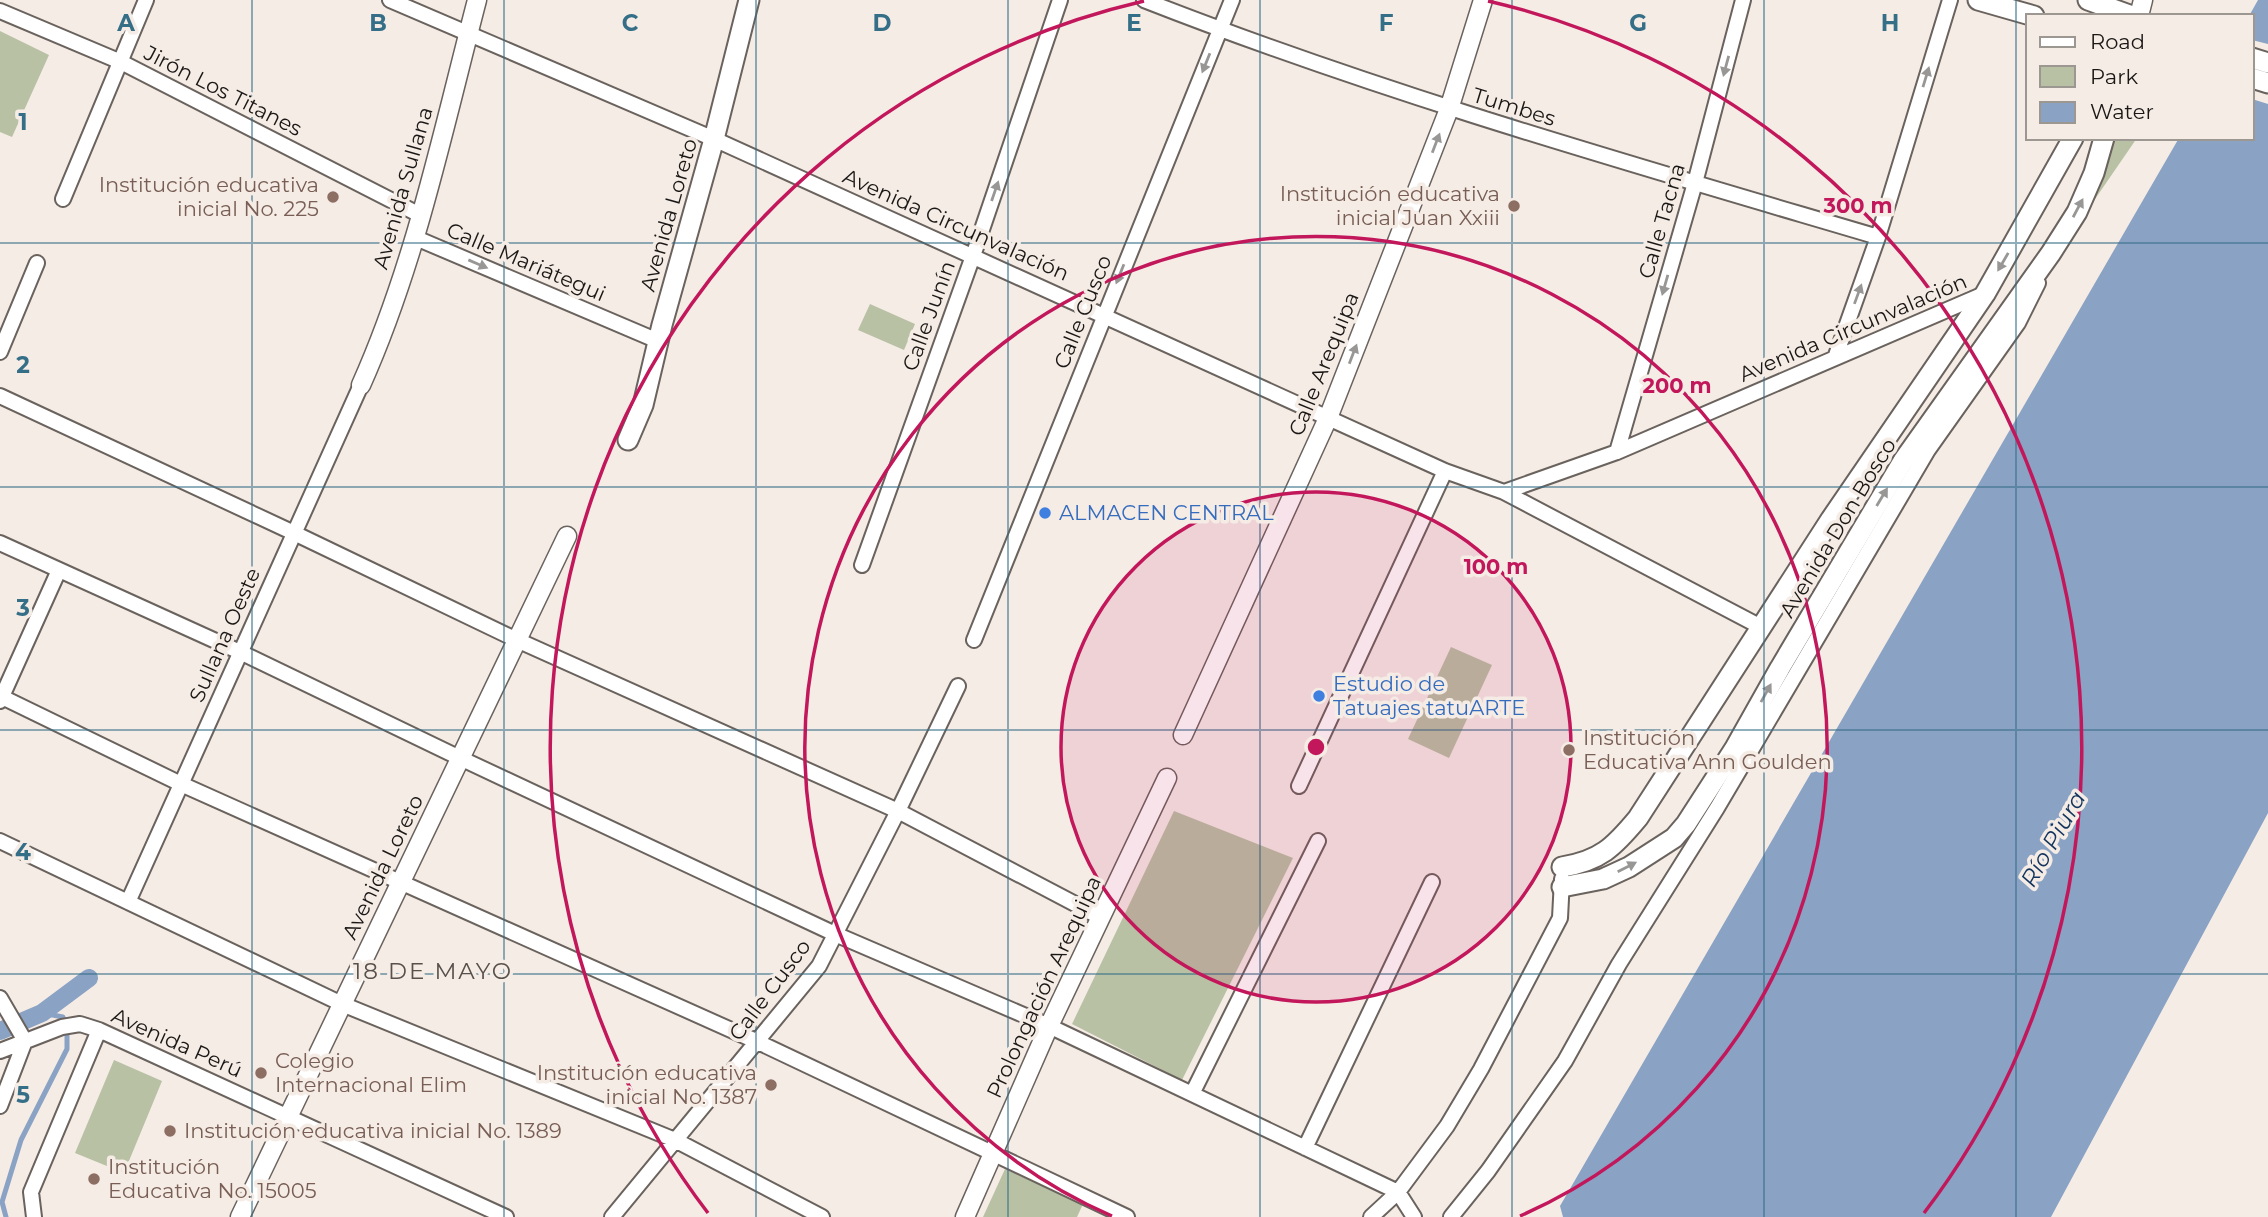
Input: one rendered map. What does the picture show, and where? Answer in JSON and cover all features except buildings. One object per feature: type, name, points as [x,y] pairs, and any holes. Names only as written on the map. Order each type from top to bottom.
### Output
[{"type":"main road","name":"Avenida Loreto","points":[[628,440],[643,405],[748,0]]},
{"type":"main road","points":[[1978,0],[2027,14]]},
{"type":"main road","points":[[2088,0],[2126,12]]},
{"type":"main road","name":"Avenida Don Bosco","points":[[1562,877],[1580,864],[1599,856],[1620,840],[1637,818],[1761,627],[1985,294],[2072,140]]},
{"type":"main road","name":"Avenida Don Bosco","points":[[1562,877],[1603,879],[1629,867],[1674,838],[1686,824],[1735,748],[1903,461],[2077,212],[2090,185],[2103,140]]},
{"type":"street","points":[[63,199],[146,0]]},
{"type":"street","name":"Avenida Circunvalación","points":[[390,0],[714,139],[1445,471],[1504,492],[1761,627]]},
{"type":"street","name":"Avenida Sullana","points":[[361,385],[416,238],[477,0]]},
{"type":"street","name":"Calle Junín","points":[[862,565],[973,256],[1060,0]]},
{"type":"street","name":"Tumbes","points":[[1144,0],[1220,30],[1449,109],[1878,237]]},
{"type":"street","name":"Calle Cusco","points":[[974,640],[1232,0]]},
{"type":"street","name":"Calle Arequipa","points":[[1183,736],[1328,418],[1449,109],[1483,0]]},
{"type":"street","name":"Calle Tacna","points":[[1616,453],[1695,183],[1743,0]]},
{"type":"street","points":[[1835,358],[1878,237],[1950,0]]},
{"type":"street","points":[[2126,12],[2143,0]]},
{"type":"street","name":"Jirón Los Titanes","points":[[0,11],[121,62],[422,216]]},
{"type":"street","points":[[1451,1217],[1488,1171],[1565,1060],[1619,964],[1717,807],[1928,450],[2018,323],[2061,236]]},
{"type":"street","name":"Calle Mariátegui","points":[[416,238],[658,341]]},
{"type":"street","points":[[0,352],[37,263]]},
{"type":"street","name":"Avenida Circunvalación","points":[[1504,492],[1616,453],[1985,294]]},
{"type":"street","name":"Sullana Oeste","points":[[128,902],[361,385]]},
{"type":"street","points":[[0,396],[517,640],[898,811],[1100,917]]},
{"type":"street","points":[[1299,786],[1445,471]]},
{"type":"street","name":"Avenida Loreto","points":[[240,1217],[567,536]]},
{"type":"street","points":[[0,543],[240,652],[835,934],[1049,1026],[1398,1192],[1414,1217]]},
{"type":"street","points":[[59,570],[1,699],[181,784],[758,1042],[1127,1217]]},
{"type":"street","name":"Calle Cusco","points":[[612,1217],[819,966],[958,686]]},
{"type":"street","name":"Prolongación Arequipa","points":[[965,1217],[1049,1026],[1167,778]]},
{"type":"street","points":[[0,841],[342,1004],[674,1140],[822,1217]]},
{"type":"street","points":[[1192,1094],[1318,841]]},
{"type":"street","points":[[1371,1217],[1398,1192],[1447,1126],[1481,1069],[1560,918],[1562,877]]},
{"type":"street","points":[[1305,1148],[1432,882]]},
{"type":"street","points":[[0,1106],[22,1037],[3,1003]]},
{"type":"street","name":"Avenida Perú","points":[[0,1051],[22,1037],[62,1027],[80,1024],[99,1030],[506,1217]]},
{"type":"street","points":[[34,1217],[31,1192],[99,1030]]},
{"type":"green space","points":[[0,31],[49,55],[12,137],[0,132]]},
{"type":"green space","points":[[2113,140],[2136,140],[2093,202]]},
{"type":"green space","points":[[870,304],[915,324],[904,350],[858,330]]},
{"type":"green space","points":[[1451,647],[1492,665],[1449,758],[1408,739]]},
{"type":"green space","points":[[1174,811],[1293,858],[1182,1080],[1072,1024]]},
{"type":"green space","points":[[114,1060],[162,1081],[124,1173],[75,1153]]},
{"type":"green space","points":[[1005,1169],[1083,1204],[1077,1217],[983,1217]]},
{"type":"water","name":"Río Piura","points":[[2258,0],[2268,0],[2268,813],[2051,1217],[1563,1217],[1560,1206],[2178,140],[2254,140],[2254,14],[2250,14]]},
{"type":"pier","points":[[2254,40],[2268,44],[2268,104],[2254,100]]},
{"type":"waterway","points":[[0,1031],[42,1013],[89,978]]},
{"type":"waterway","points":[[6,1217],[2,1202],[21,1140],[67,1049],[63,1017],[42,1013]]},
{"type":"place","name":"Institución educativa inicial No. 225","points":[[333,197]]},
{"type":"place","name":"Institución educativa inicial Juan Xxiii","points":[[1514,206]]},
{"type":"place","name":"ALMACEN CENTRAL","points":[[1045,513]]},
{"type":"place","name":"Estudio de Tatuajes tatuARTE","points":[[1319,696]]},
{"type":"place","name":"Institución Educativa Ann Goulden","points":[[1569,750]]},
{"type":"place","name":"Colegio Internacional Elim","points":[[261,1073]]},
{"type":"place","name":"Institución educativa inicial No. 1387","points":[[771,1085]]},
{"type":"place","name":"Institución educativa inicial No. 1389","points":[[170,1131]]},
{"type":"place","name":"Institución Educativa No. 15005","points":[[94,1179]]},
{"type":"district","name":"18 DE MAYO","points":[[433,971]]}]
